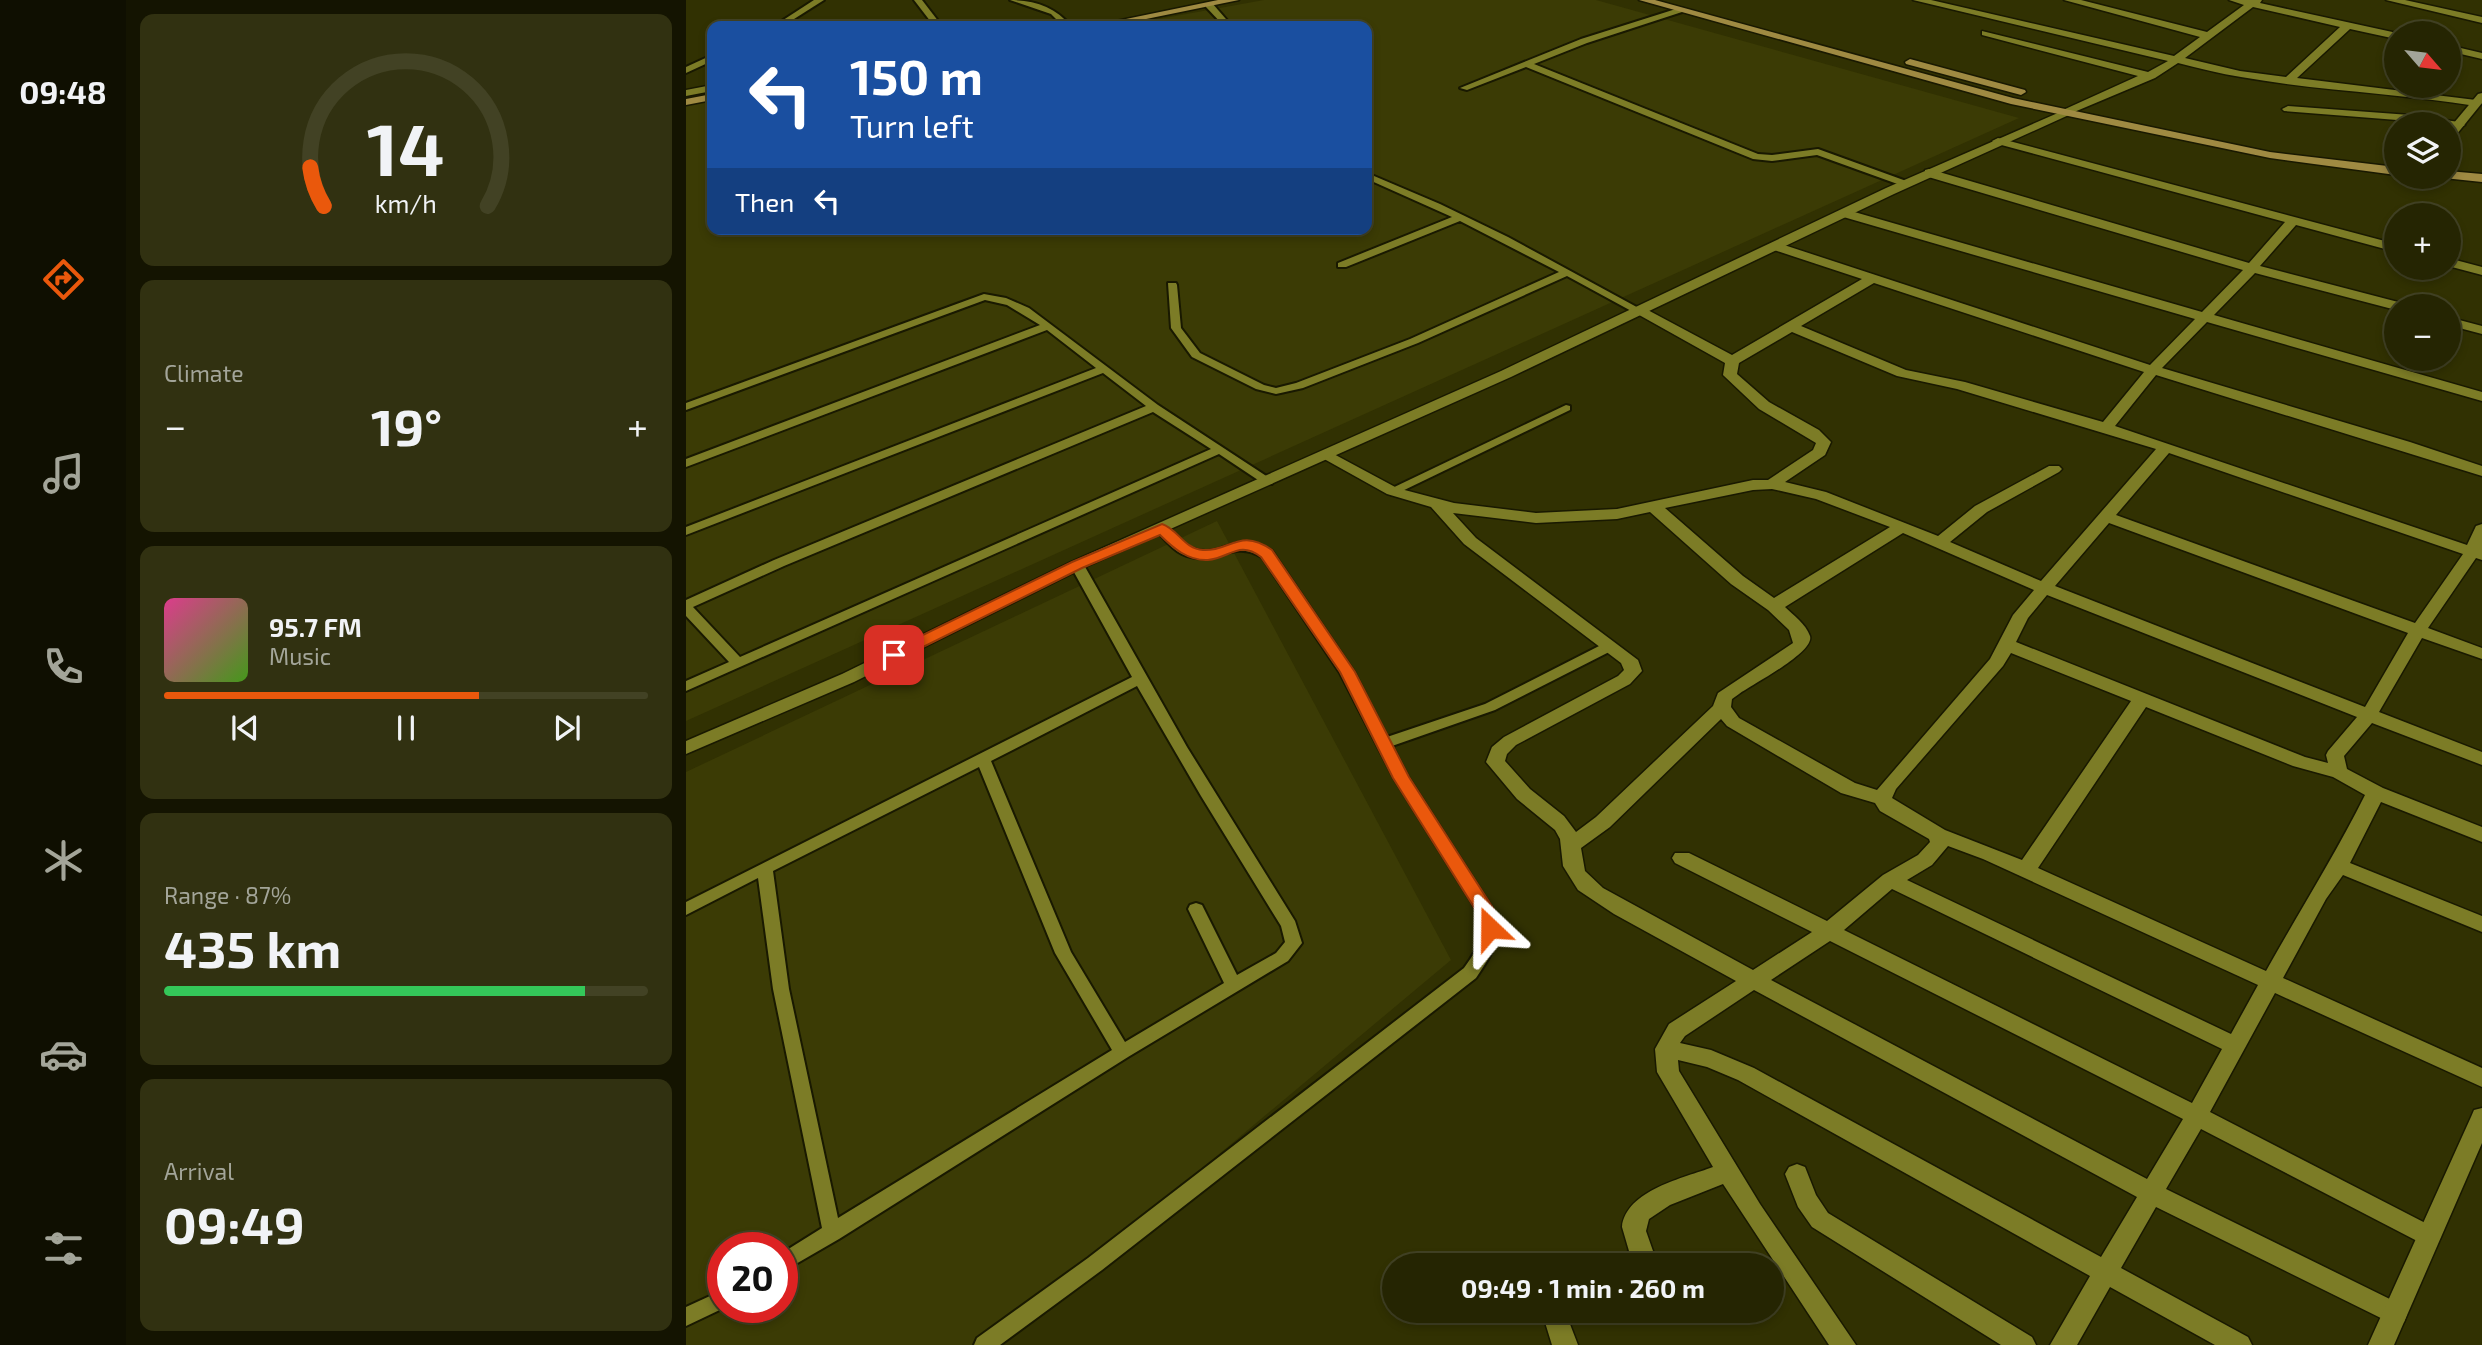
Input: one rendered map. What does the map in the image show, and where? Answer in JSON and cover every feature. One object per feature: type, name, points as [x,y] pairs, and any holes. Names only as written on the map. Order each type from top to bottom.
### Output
[{"type":"main road","points":[[1124,21],[1234,0]]},
{"type":"main road","points":[[1644,0],[1681,5],[1968,90],[2302,151],[2384,161]]},
{"type":"main road","points":[[686,102],[707,98]]},
{"type":"main road","points":[[2074,109],[2270,155],[2384,169]]},
{"type":"main road","points":[[2461,167],[2482,169]]},
{"type":"main road","points":[[2461,176],[2482,178]]},
{"type":"street","points":[[1918,0],[2240,74],[2480,99]]},
{"type":"street","points":[[2069,0],[2210,36]]},
{"type":"street","points":[[2234,0],[2255,2],[2384,33]]},
{"type":"street","points":[[2391,0],[2482,20]]},
{"type":"street","points":[[686,748],[848,678],[1077,565],[1506,374],[1998,141],[2151,75],[2179,59],[2255,2]]},
{"type":"street","points":[[2288,81],[2348,25]]},
{"type":"street","points":[[1986,33],[2151,75]]},
{"type":"street","points":[[2461,51],[2482,56]]},
{"type":"street","points":[[686,93],[707,90]]},
{"type":"street","points":[[2461,123],[2480,99]]},
{"type":"street","points":[[2288,109],[2384,116]]},
{"type":"street","points":[[1998,141],[2384,245]]},
{"type":"street","points":[[1929,173],[2252,268],[2384,303]]},
{"type":"street","points":[[1844,213],[2482,397]]},
{"type":"street","points":[[2106,428],[2153,370],[2252,268],[2292,220]]},
{"type":"street","points":[[1775,246],[2153,370],[2405,444],[2482,471]]},
{"type":"street","points":[[2461,265],[2482,271]]},
{"type":"street","points":[[1732,361],[1873,278]]},
{"type":"street","points":[[1639,311],[1732,361]]},
{"type":"street","points":[[2461,324],[2482,330]]},
{"type":"street","points":[[1790,326],[1902,373],[1959,386],[2106,428],[2477,553]]},
{"type":"street","points":[[1732,361],[1730,376],[1747,394],[1817,434],[1824,442],[1820,452],[1772,484]]},
{"type":"street","points":[[1882,798],[1888,786],[1997,663],[2008,645],[2012,628],[2104,516],[2166,447]]},
{"type":"street","points":[[1325,455],[1392,491],[1453,508],[1536,518],[1617,514],[1753,485],[1772,484],[1821,495],[1903,526],[2044,589],[2482,759]]},
{"type":"street","points":[[1939,543],[1982,509],[2054,470]]},
{"type":"street","points":[[1436,503],[1470,541],[1608,647],[1629,660],[1633,671],[1624,680],[1510,741],[1499,751],[1495,762],[1528,798],[1558,820],[1573,845],[1573,867],[1581,881],[1599,894],[1751,980],[2151,1193],[2395,1314]]},
{"type":"street","points":[[1573,845],[1602,822],[1723,708],[1724,698],[1731,691],[1780,662],[1801,645],[1802,638],[1796,627],[1774,606],[1737,580],[1653,506]]},
{"type":"street","points":[[2104,516],[2482,653]]},
{"type":"street","points":[[1774,606],[1903,526]]},
{"type":"street","points":[[2339,772],[2335,755],[2368,716],[2418,631],[2477,553],[2482,528]]},
{"type":"street","points":[[2008,645],[2300,762],[2339,772],[2376,793],[2482,835]]},
{"type":"street","points":[[2026,870],[2142,699]]},
{"type":"street","points":[[1723,708],[1733,722],[1848,788],[1882,798],[1887,806],[1938,835],[2026,870],[2482,1078]]},
{"type":"street","points":[[2063,1345],[2197,1115],[2319,894],[2339,866],[2376,793]]},
{"type":"street","points":[[1843,1345],[1727,1172],[1668,1072],[1666,1049],[1677,1030],[1828,932],[1890,880],[1925,860],[1940,844],[1938,835]]},
{"type":"street","points":[[1682,858],[2197,1115],[2429,1236]]},
{"type":"street","points":[[2339,866],[2482,924]]},
{"type":"street","points":[[1890,880],[2236,1046]]},
{"type":"street","points":[[1666,1049],[1710,1059],[1746,1074],[2239,1345]]},
{"type":"street","points":[[2381,1345],[2482,1117]]},
{"type":"street","points":[[1640,1253],[1634,1232],[1634,1219],[1645,1207],[1727,1172]]},
{"type":"street","points":[[1797,1174],[1806,1200],[1820,1220],[2023,1345]]},
{"type":"street","points":[[1558,1323],[1566,1345]]},
{"type":"lane","points":[[786,21],[820,0]]},
{"type":"lane","points":[[918,0],[934,21]]},
{"type":"lane","points":[[1014,0],[1054,12],[1062,21]]},
{"type":"lane","points":[[1209,5],[1223,21]]},
{"type":"lane","points":[[1464,88],[1681,5]]},
{"type":"lane","points":[[686,70],[707,60]]},
{"type":"lane","points":[[1527,64],[1756,157],[1769,160],[1807,151],[1818,152],[1906,184]]},
{"type":"lane","points":[[1372,178],[1412,194],[1639,311]]},
{"type":"lane","points":[[1342,265],[1460,218]]},
{"type":"lane","points":[[1172,285],[1176,328],[1196,355],[1259,387],[1276,391],[1299,386],[1414,341],[1567,272]]},
{"type":"lane","points":[[686,407],[984,297],[1002,298],[1048,326],[1154,407],[1268,481]]},
{"type":"lane","points":[[686,463],[1048,326]]},
{"type":"lane","points":[[686,531],[1102,369]]},
{"type":"lane","points":[[737,662],[686,606],[779,563],[1154,407]]},
{"type":"lane","points":[[1392,491],[1566,408]]},
{"type":"lane","points":[[686,685],[1219,450]]},
{"type":"lane","points":[[984,1345],[1095,1264],[1246,1144],[1419,1014],[1470,973],[1486,950],[1490,928],[1484,908],[1382,744],[1347,672],[1267,554],[1249,544],[1240,544],[1208,555],[1191,553],[1179,546],[1162,529]]},
{"type":"lane","points":[[798,1253],[1122,1052],[1282,957],[1294,943],[1289,925],[1227,829],[1138,680],[1077,565]]},
{"type":"lane","points":[[1382,744],[1490,707],[1608,647]]},
{"type":"lane","points":[[686,909],[1138,680]]},
{"type":"lane","points":[[983,759],[1063,953],[1122,1052]]},
{"type":"lane","points":[[765,868],[781,989],[832,1233]]},
{"type":"lane","points":[[1196,909],[1234,986]]},
{"type":"lane","points":[[686,1317],[707,1307]]},
{"type":"shaded area","points":[[1264,0],[1596,0],[2019,118],[686,721],[686,105],[707,101],[707,235],[1372,235],[1372,21],[1148,21]]},
{"type":"shaded area","points":[[1217,521],[1451,960],[991,1345],[686,1345],[686,772]]},
{"type":"route","points":[[894,655],[1077,565],[1162,529],[1179,546],[1191,553],[1208,555],[1240,544],[1260,548],[1267,554],[1347,672],[1382,744],[1484,908],[1490,928]]}]
